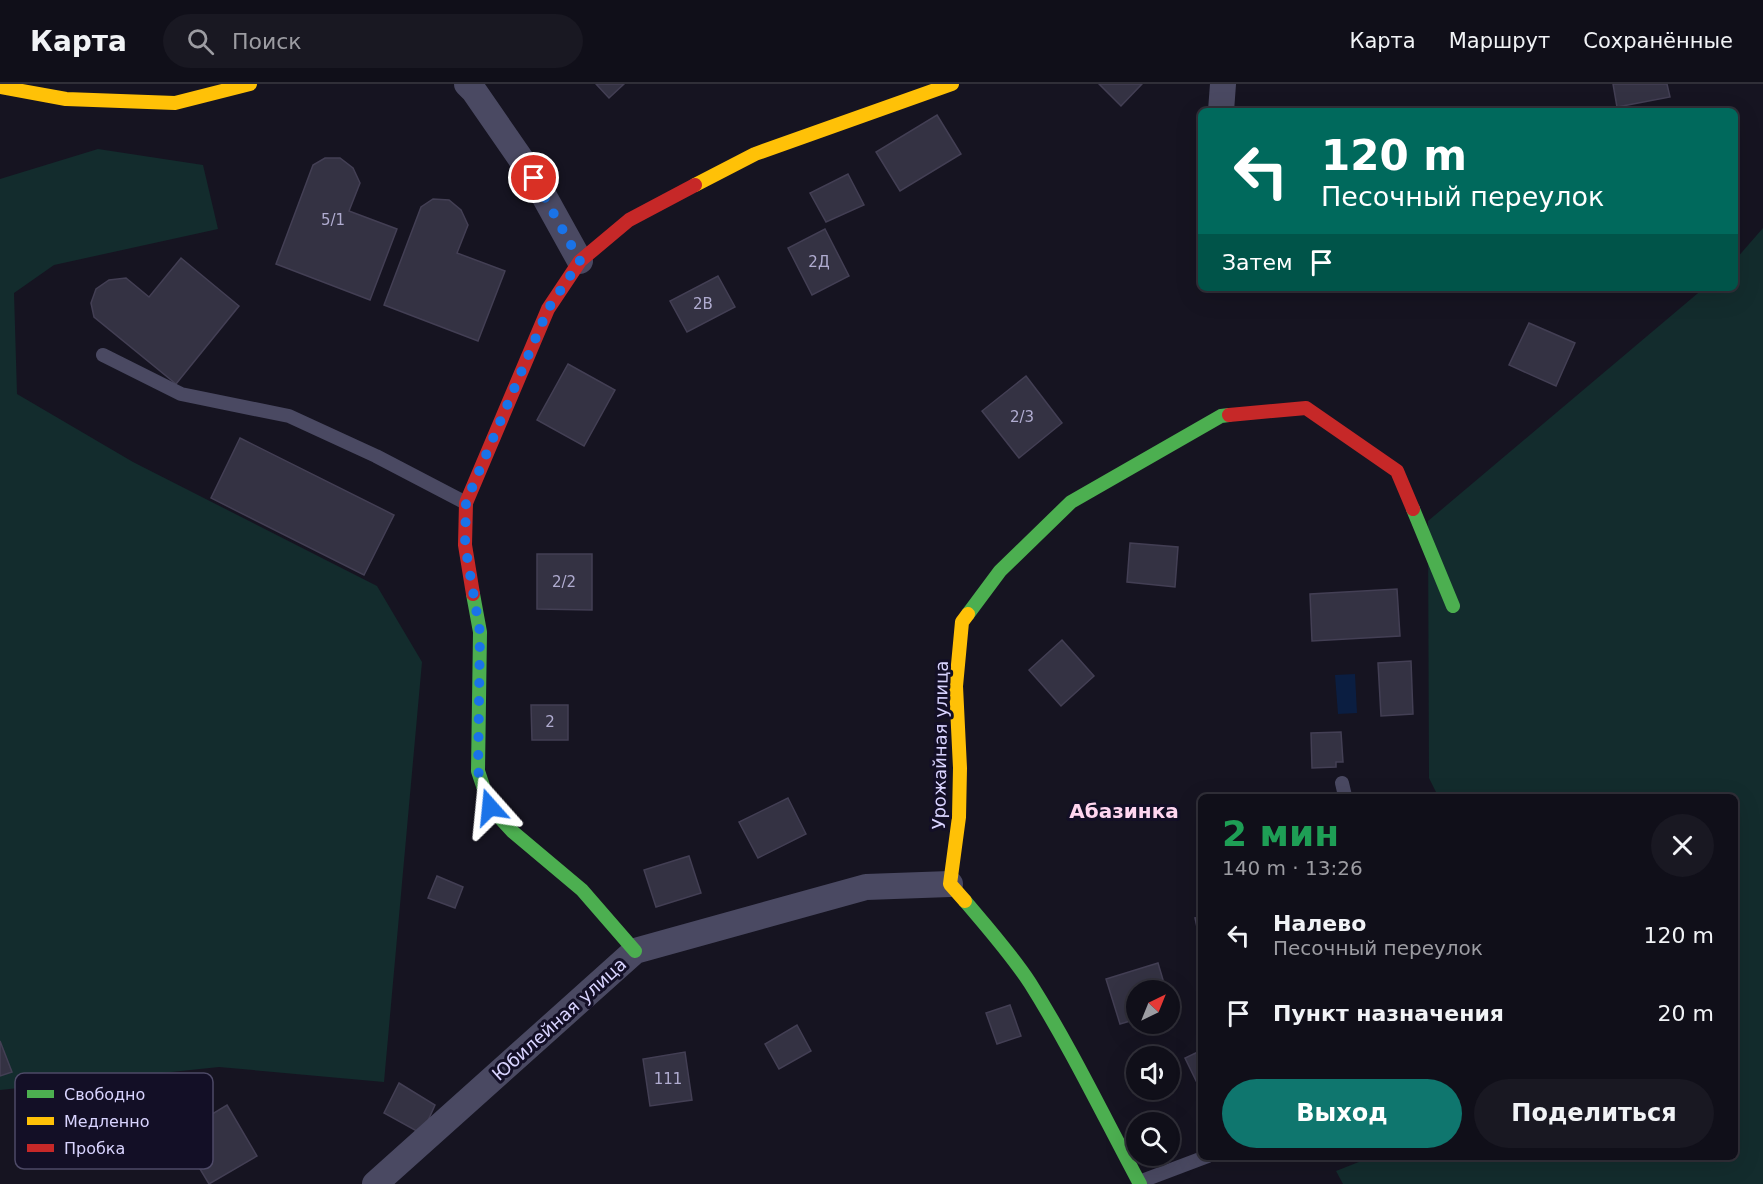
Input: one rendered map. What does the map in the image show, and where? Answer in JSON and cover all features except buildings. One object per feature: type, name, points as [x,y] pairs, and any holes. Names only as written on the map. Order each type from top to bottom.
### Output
[{"type":"street","points":[[0,87],[66,99],[175,103],[250,84]]},
{"type":"street","points":[[467,84],[534,178],[580,261]]},
{"type":"street","points":[[635,951],[582,890],[513,832],[490,807],[478,771],[480,632],[465,545],[466,502],[548,309],[580,261],[629,220],[755,154],[951,84]]},
{"type":"street","points":[[1221,108],[1223,84]]},
{"type":"street","name":"Урожайная улица","points":[[950,884],[959,817],[960,768],[956,686],[962,622],[1000,570],[1071,502],[1221,416],[1306,408],[1397,471],[1453,606]]},
{"type":"street","points":[[950,884],[986,924],[1029,982],[1070,1053],[1139,1183]]},
{"type":"street","name":"Юбилейная улица","points":[[375,1184],[635,951],[866,887],[950,884]]},
{"type":"lane","points":[[103,355],[181,394],[289,416],[376,456],[466,502]]},
{"type":"lane","points":[[1139,1183],[1198,1160]]},
{"type":"green space","points":[[98,149],[203,165],[218,229],[54,265],[14,293],[17,394],[133,462],[377,586],[422,662],[384,1082],[219,1067],[162,1073],[15,1073],[15,1088],[0,1090],[0,179]]},
{"type":"green space","points":[[1763,228],[1763,1184],[1343,1184],[1336,1171],[1364,1160],[1738,1160],[1738,794],[1437,794],[1429,778],[1428,521],[1700,291],[1738,291],[1738,257]]},
{"type":"water","points":[[1355,674],[1357,713],[1338,714],[1335,675]]},
{"type":"traffic: fast","points":[[968,614],[1000,571],[1071,502],[1221,416],[1229,415]]},
{"type":"traffic: fast","points":[[1413,509],[1453,606]]},
{"type":"traffic: fast","points":[[473,594],[480,632],[478,771],[490,807],[513,832],[582,890],[635,951]]},
{"type":"traffic: fast","points":[[965,901],[1007,951],[1030,983],[1073,1057],[1140,1184]]},
{"type":"traffic: slow","points":[[0,87],[66,99],[175,103],[250,84]]},
{"type":"traffic: slow","points":[[695,185],[755,154],[952,84]]},
{"type":"traffic: slow","points":[[965,901],[950,884],[959,817],[960,768],[956,686],[962,622],[968,614]]},
{"type":"traffic: jam","points":[[473,594],[465,545],[466,503],[548,309],[580,261],[629,220],[695,185]]},
{"type":"traffic: jam","points":[[1229,415],[1306,408],[1397,471],[1413,509]]},
{"type":"district","name":"Абазинка","points":[[1124,811]]},
{"type":"route","points":[[490,807],[478,771],[480,632],[465,545],[466,502],[548,309],[580,261],[534,178]]}]
